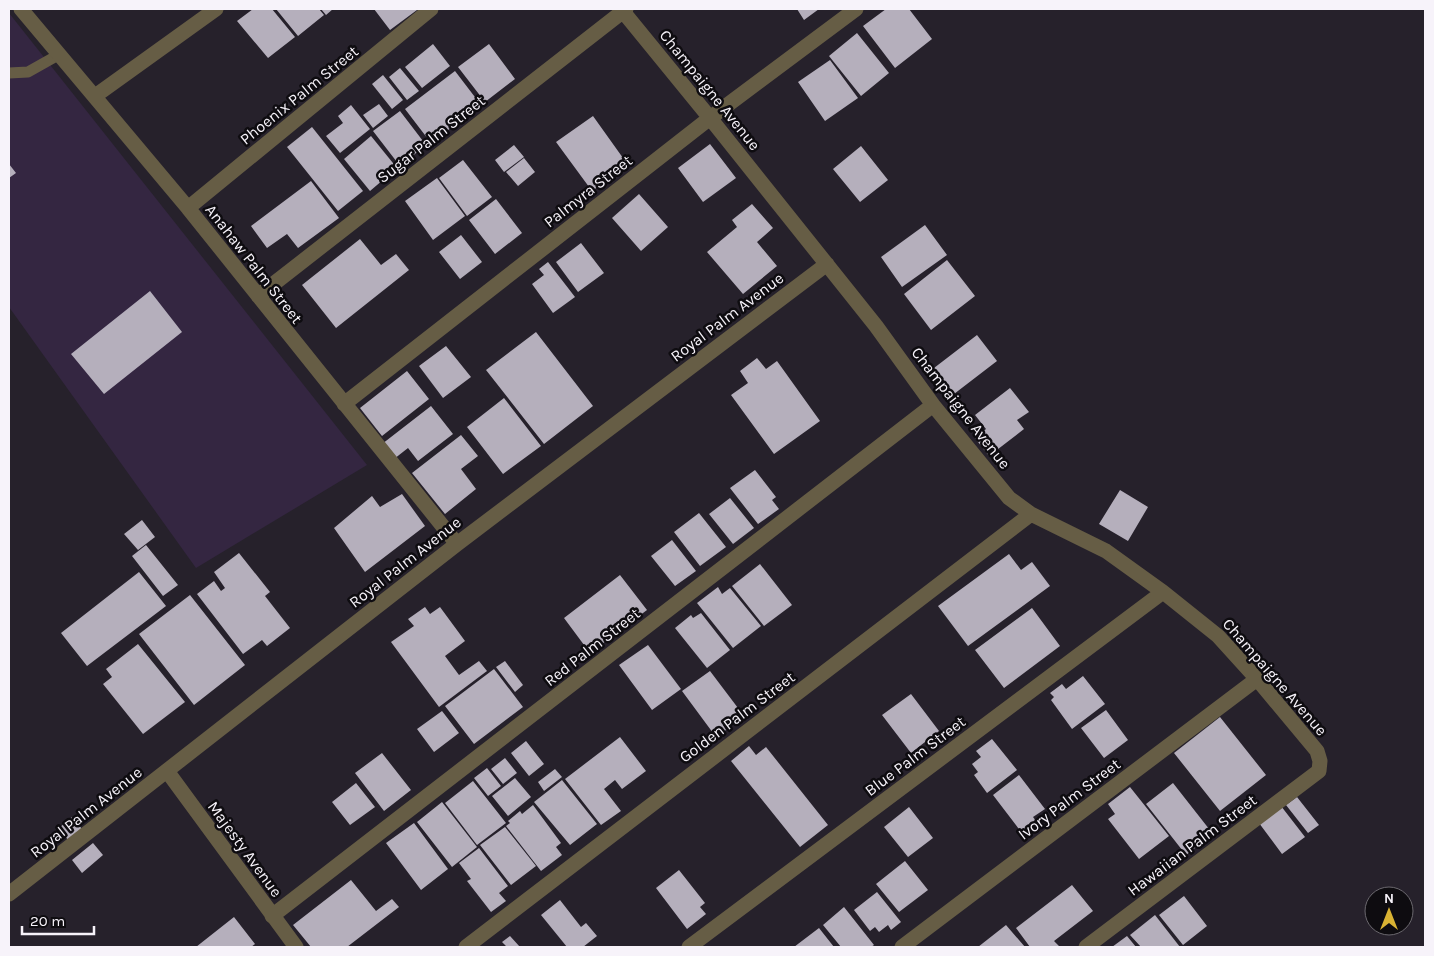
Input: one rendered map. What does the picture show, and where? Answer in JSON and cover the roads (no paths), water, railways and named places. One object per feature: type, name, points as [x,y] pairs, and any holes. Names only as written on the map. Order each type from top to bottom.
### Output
[{"type":"street","points":[[95,96],[216,9]]},
{"type":"street","name":"Phoenix Palm Street","points":[[188,208],[432,9]]},
{"type":"street","name":"Palmyra Street","points":[[344,404],[710,118],[856,9]]},
{"type":"street","name":"Champaigne Avenue","points":[[624,10],[876,326],[933,405],[1009,498],[1031,514],[1106,551],[1163,592],[1218,636],[1257,679],[1317,751],[1320,762],[1318,771]]},
{"type":"street","name":"Sugar Palm Street","points":[[258,296],[624,10]]},
{"type":"street","name":"Anahaw Palm Street","points":[[28,11],[60,54],[188,208],[457,544]]},
{"type":"street","name":"Royal Palm Avenue","points":[[9,894],[457,544],[827,264]]},
{"type":"street","name":"Red Palm Street","points":[[272,916],[933,405]]},
{"type":"street","name":"Golden Palm Street","points":[[466,947],[1031,514]]},
{"type":"street","name":"Blue Palm Street","points":[[689,947],[1163,592]]},
{"type":"street","name":"Ivory Palm Street","points":[[902,947],[1257,679]]},
{"type":"street","name":"Majesty Avenue","points":[[167,771],[296,947]]},
{"type":"street","name":"Hawaiian Palm Street","points":[[1086,947],[1318,771]]},
{"type":"lane","points":[[9,72],[28,72],[60,54]]}]
